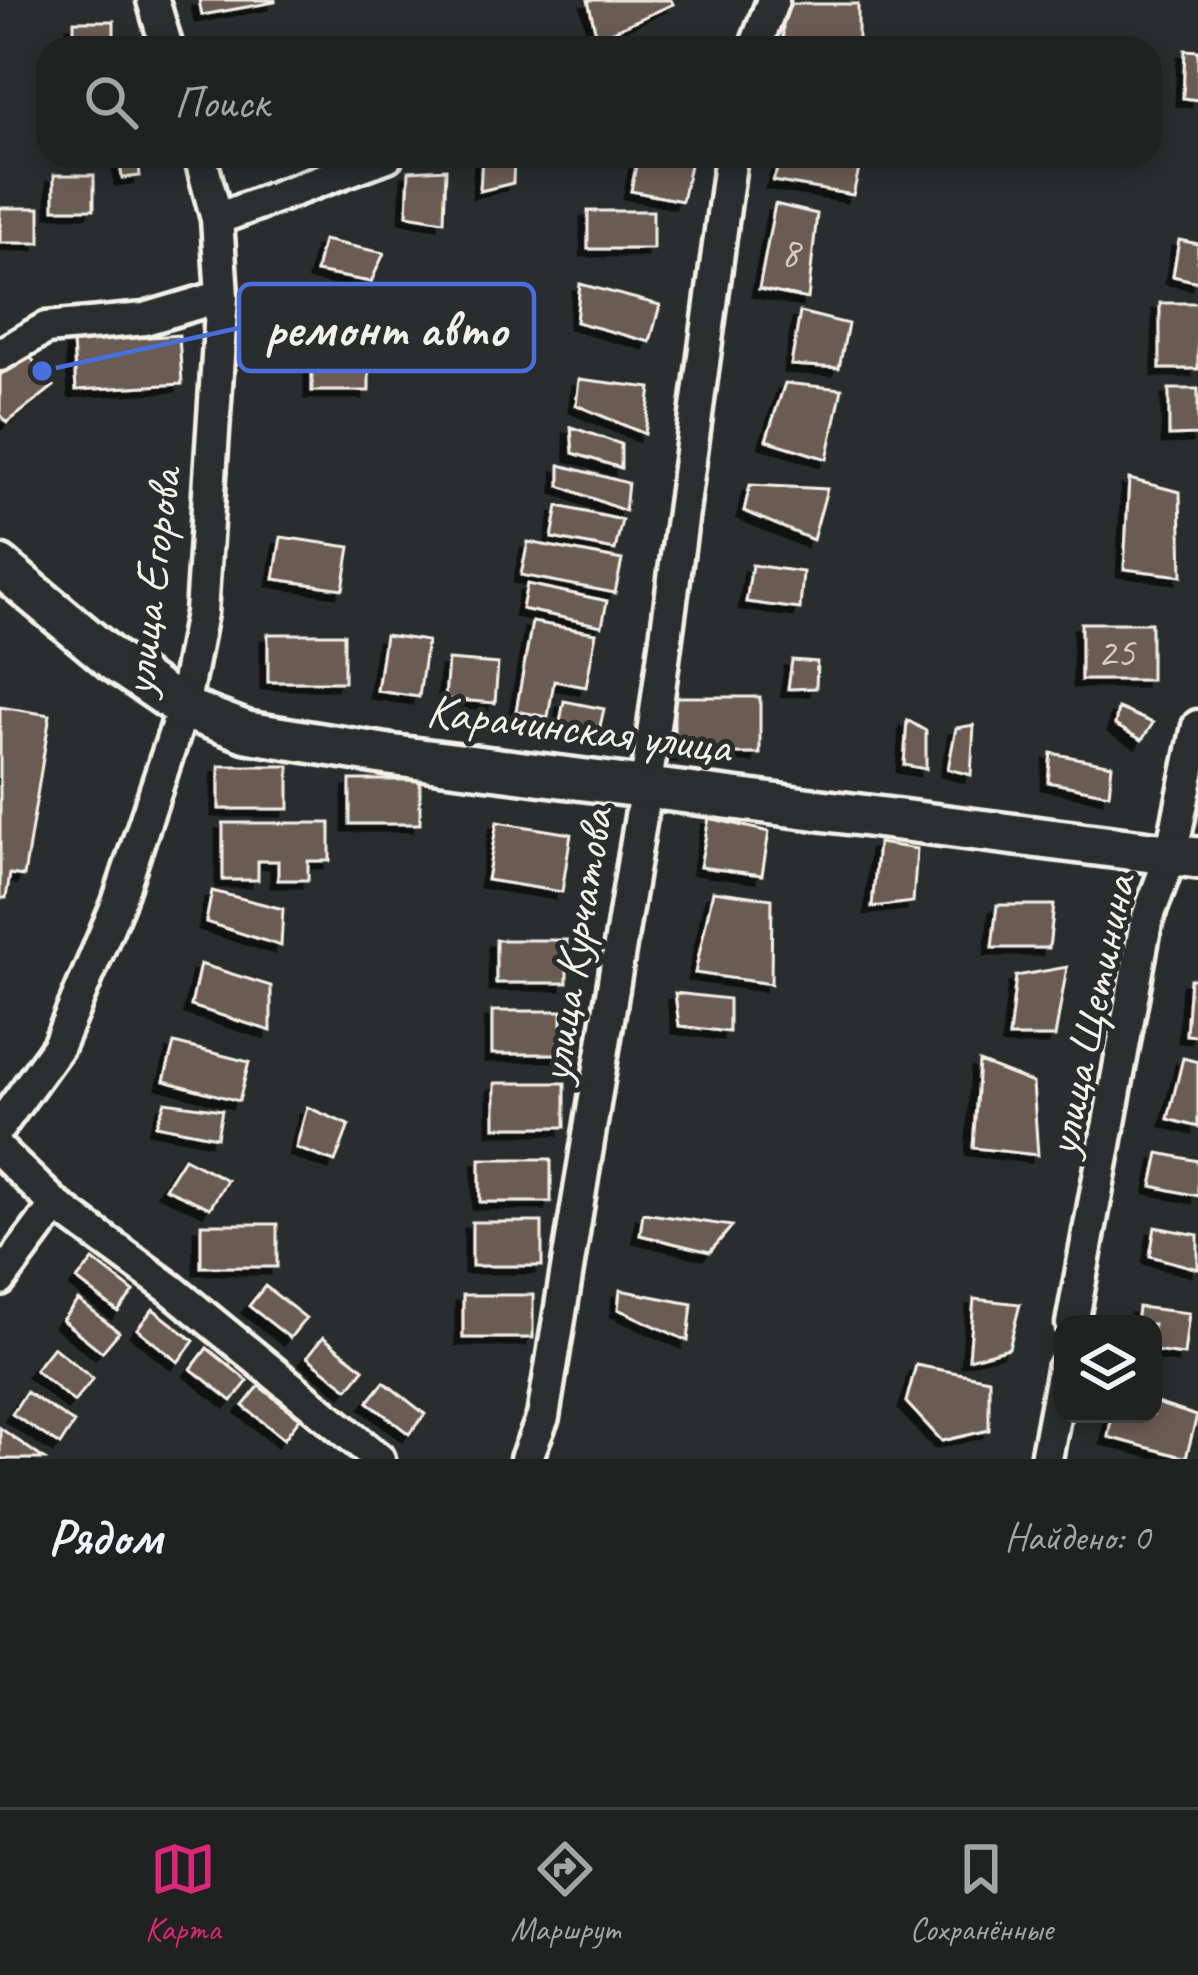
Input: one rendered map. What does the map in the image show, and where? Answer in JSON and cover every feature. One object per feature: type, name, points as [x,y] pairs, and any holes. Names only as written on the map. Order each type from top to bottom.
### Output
[{"type":"street","points":[[153,0],[164,36]]},
{"type":"street","points":[[760,36],[773,0]]},
{"type":"street","name":"улица Егорова","points":[[0,1126],[58,1046],[118,903],[182,708],[201,613],[222,296],[218,219],[203,168]]},
{"type":"street","points":[[218,219],[354,168]]},
{"type":"street","name":"улица Курчатова","points":[[526,1459],[543,1418],[646,786],[729,168]]},
{"type":"street","points":[[0,355],[46,328],[145,319],[222,296]]},
{"type":"street","name":"Карачинская улица","points":[[0,566],[114,661],[182,708],[247,732],[389,755],[1184,857]]},
{"type":"street","name":"улица Щетинина","points":[[1074,1315],[1146,922],[1184,857],[1198,726]]},
{"type":"street","points":[[0,1151],[56,1205],[171,1289],[379,1459]]},
{"type":"street","points":[[0,1280],[56,1205]]},
{"type":"street","points":[[1046,1459],[1054,1417]]},
{"type":"building","points":[[199,0],[275,0],[275,2],[202,15]]},
{"type":"building","points":[[588,0],[671,0],[673,4],[601,36],[597,36]]},
{"type":"building","points":[[783,4],[858,4],[858,36],[783,36]]},
{"type":"building","points":[[74,21],[114,21],[114,36],[74,36]]},
{"type":"building","points":[[1185,50],[1198,51],[1198,100],[1183,98]]},
{"type":"building","points":[[121,168],[139,168],[140,176],[122,178]]},
{"type":"building","points":[[481,168],[514,168],[513,183],[480,191]]},
{"type":"building","points":[[636,168],[689,168],[682,201],[631,191]]},
{"type":"building","points":[[778,168],[859,168],[853,195],[773,181]]},
{"type":"building","points":[[446,169],[444,221],[407,215],[409,171]]},
{"type":"building","points":[[54,175],[94,175],[94,209],[54,209]]},
{"type":"building","points":[[775,204],[817,214],[808,299],[759,289]]},
{"type":"building","points":[[0,208],[40,208],[40,243],[0,243]]},
{"type":"building","points":[[588,211],[653,211],[653,249],[588,249]]},
{"type":"building","points":[[323,240],[384,253],[371,282],[316,272]]},
{"type":"building","points":[[1179,240],[1198,244],[1198,282],[1173,276]]},
{"type":"building","points":[[580,284],[660,305],[650,342],[576,322]]},
{"type":"building","points":[[1160,303],[1198,303],[1198,369],[1160,369]]},
{"type":"building","points":[[800,312],[848,324],[839,368],[791,365]]},
{"type":"building","points":[[179,335],[182,384],[76,390],[73,342]]},
{"type":"building","points":[[312,342],[369,342],[369,391],[312,391]]},
{"type":"building","points":[[27,353],[54,386],[7,423],[0,414],[0,375]]},
{"type":"building","points":[[579,379],[651,388],[645,434],[576,405]]},
{"type":"building","points":[[785,383],[842,389],[827,459],[766,440]]},
{"type":"building","points":[[1169,389],[1198,389],[1198,435],[1169,436]]},
{"type":"building","points":[[571,427],[621,444],[621,468],[573,453]]},
{"type":"building","points":[[560,465],[628,483],[625,511],[560,486]]},
{"type":"building","points":[[1129,479],[1180,492],[1182,576],[1124,569]]},
{"type":"building","points":[[750,485],[827,489],[813,540],[744,511]]},
{"type":"building","points":[[558,506],[622,520],[615,550],[552,538]]},
{"type":"building","points":[[281,537],[350,547],[343,589],[274,579]]},
{"type":"building","points":[[528,542],[622,560],[615,593],[521,575]]},
{"type":"building","points":[[752,565],[803,572],[800,609],[746,602]]},
{"type":"building","points":[[527,584],[607,601],[602,626],[522,609]]},
{"type":"building","points":[[532,622],[596,633],[586,687],[554,681],[548,717],[516,711]]},
{"type":"building","points":[[1081,623],[1151,623],[1151,680],[1081,680]]},
{"type":"building","points":[[268,634],[344,634],[344,682],[268,682]]},
{"type":"building","points":[[385,635],[427,641],[419,697],[377,691]]},
{"type":"building","points":[[448,660],[498,664],[495,703],[445,699]]},
{"type":"building","points":[[792,660],[817,662],[816,688],[788,689]]},
{"type":"building","points":[[674,697],[760,697],[760,754],[674,754]]},
{"type":"building","points":[[564,701],[604,709],[598,735],[559,727]]},
{"type":"building","points":[[0,707],[50,715],[24,876],[10,874],[6,898],[0,898]]},
{"type":"building","points":[[1118,708],[1153,723],[1142,740],[1115,725]]},
{"type":"building","points":[[907,720],[926,731],[926,769],[904,765]]},
{"type":"building","points":[[974,725],[971,775],[948,769],[956,728]]},
{"type":"building","points":[[1051,753],[1112,765],[1109,794],[1048,782]]},
{"type":"building","points":[[219,766],[289,766],[289,809],[219,809]]},
{"type":"building","points":[[350,780],[420,780],[420,824],[350,824]]},
{"type":"building","points":[[709,818],[769,832],[762,875],[700,867]]},
{"type":"building","points":[[497,822],[571,834],[562,892],[487,880]]},
{"type":"building","points":[[223,823],[330,823],[330,861],[308,861],[308,880],[278,880],[278,861],[258,861],[258,880],[223,880]]},
{"type":"building","points":[[878,843],[917,849],[913,902],[872,907]]},
{"type":"building","points":[[212,891],[283,909],[281,946],[206,922]]},
{"type":"building","points":[[713,891],[772,899],[771,984],[695,973]]},
{"type":"building","points":[[997,905],[1054,905],[1049,948],[992,948]]},
{"type":"building","points":[[496,940],[567,940],[567,983],[496,983]]},
{"type":"building","points":[[200,964],[271,986],[271,1031],[191,1006]]},
{"type":"building","points":[[1067,967],[1055,1037],[1009,1037],[1016,976]]},
{"type":"building","points":[[1190,979],[1198,979],[1198,1036],[1186,1035]]},
{"type":"building","points":[[675,993],[729,999],[729,1032],[679,1026]]},
{"type":"building","points":[[492,1011],[562,1011],[562,1054],[492,1054]]},
{"type":"building","points":[[174,1043],[249,1062],[239,1101],[164,1081]]},
{"type":"building","points":[[1183,1058],[1198,1062],[1198,1127],[1168,1119]]},
{"type":"building","points":[[979,1062],[1033,1083],[1038,1155],[973,1148]]},
{"type":"building","points":[[495,1083],[565,1083],[565,1127],[495,1127]]},
{"type":"building","points":[[165,1102],[222,1110],[217,1137],[156,1125]]},
{"type":"building","points":[[307,1107],[349,1125],[335,1162],[296,1148]]},
{"type":"building","points":[[1159,1153],[1198,1161],[1198,1196],[1152,1186]]},
{"type":"building","points":[[184,1158],[227,1180],[210,1208],[165,1188]]},
{"type":"building","points":[[480,1159],[551,1159],[551,1202],[480,1202]]},
{"type":"building","points":[[643,1213],[732,1226],[710,1252],[640,1235]]},
{"type":"building","points":[[472,1222],[542,1222],[542,1266],[472,1266]]},
{"type":"building","points":[[201,1224],[277,1224],[277,1267],[201,1267]]},
{"type":"building","points":[[1155,1227],[1198,1235],[1198,1269],[1150,1256]]},
{"type":"building","points":[[93,1260],[134,1292],[118,1312],[77,1280]]},
{"type":"building","points":[[265,1286],[306,1318],[290,1338],[249,1306]]},
{"type":"building","points":[[620,1290],[692,1304],[688,1341],[618,1309]]},
{"type":"building","points":[[463,1295],[533,1295],[533,1338],[463,1338]]},
{"type":"building","points":[[974,1299],[1020,1304],[1009,1348],[969,1359]]},
{"type":"building","points":[[78,1300],[119,1332],[102,1352],[62,1320]]},
{"type":"building","points":[[1138,1307],[1189,1313],[1184,1355],[1162,1352],[1162,1315],[1137,1315]]},
{"type":"building","points":[[153,1309],[194,1341],[178,1362],[137,1329]]},
{"type":"building","points":[[323,1337],[364,1369],[348,1389],[307,1357]]},
{"type":"building","points":[[53,1347],[93,1379],[74,1402],[35,1370]]},
{"type":"building","points":[[207,1348],[248,1381],[232,1401],[191,1369]]},
{"type":"building","points":[[916,1365],[989,1379],[989,1430],[942,1441],[906,1402]]},
{"type":"building","points":[[384,1382],[425,1414],[409,1434],[368,1402]]},
{"type":"building","points":[[259,1386],[300,1418],[284,1439],[243,1406]]},
{"type":"building","points":[[26,1392],[74,1423],[60,1445],[12,1414]]},
{"type":"building","points":[[1162,1405],[1197,1416],[1186,1458],[1108,1437],[1110,1423],[1162,1423]]},
{"type":"building","points":[[0,1428],[44,1459],[0,1459]]},
{"type":"place","name":"ремонт авто","points":[[42,371]]}]
